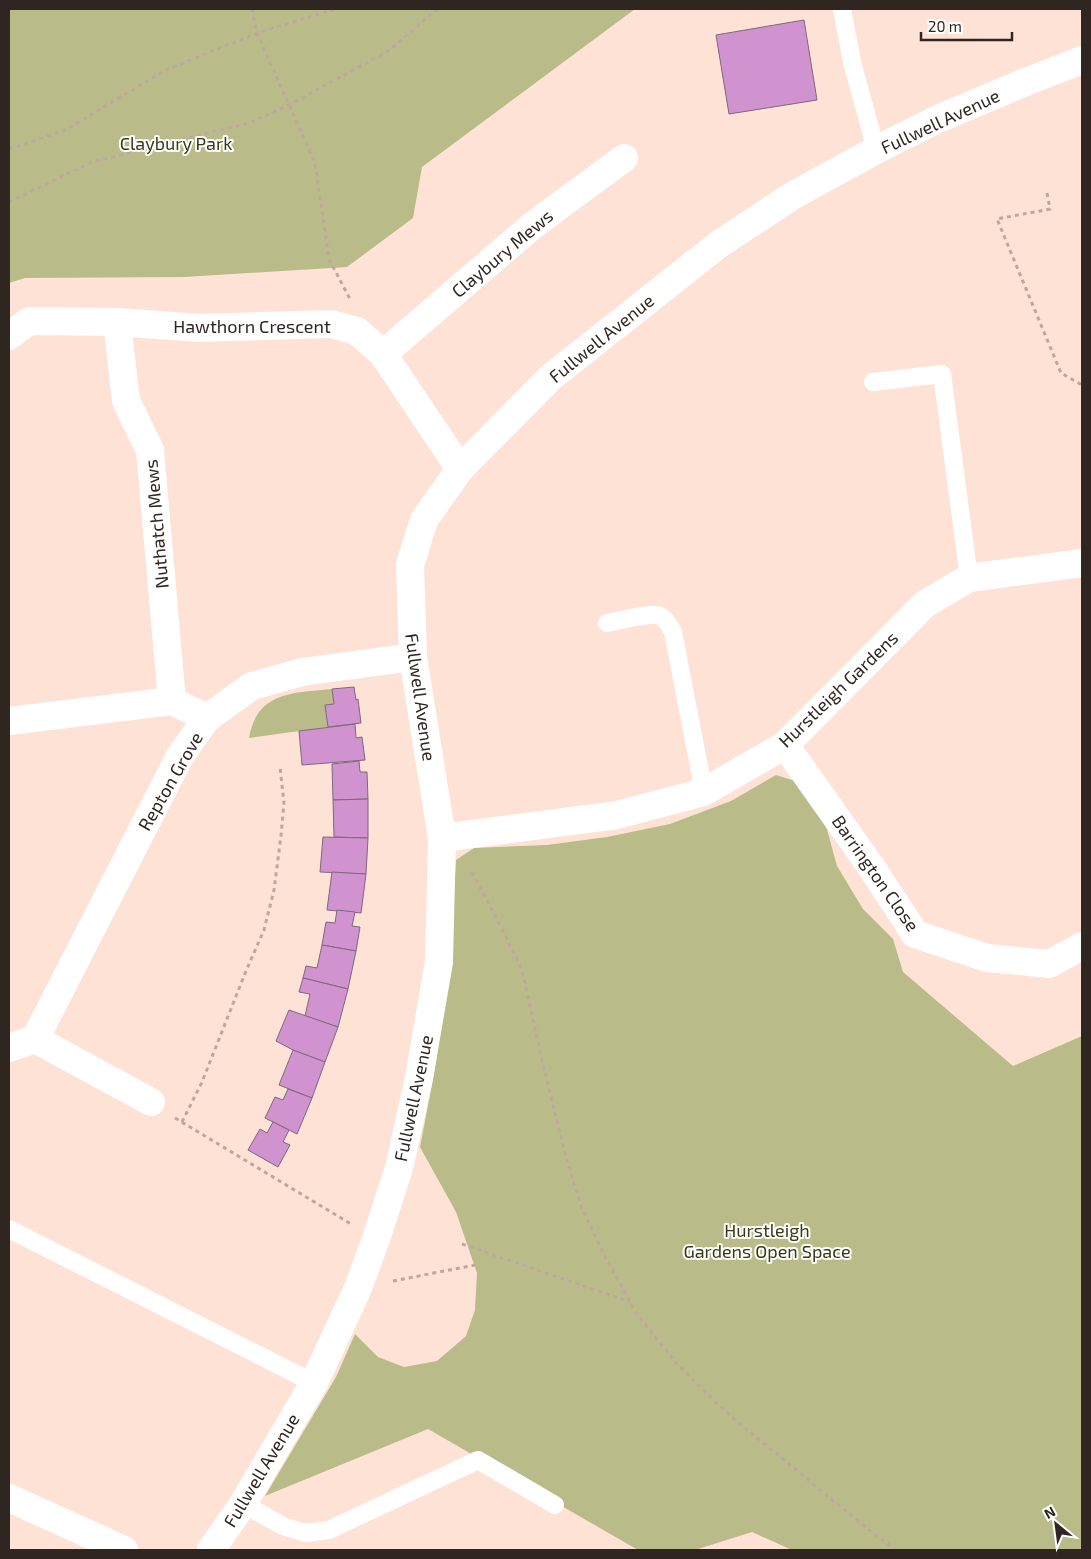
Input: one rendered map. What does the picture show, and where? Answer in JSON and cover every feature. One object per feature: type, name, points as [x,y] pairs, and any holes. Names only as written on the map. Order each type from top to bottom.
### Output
[{"type":"street","name":"Fullwell Avenue","points":[[211,1550],[243,1504],[314,1383],[358,1288],[399,1168],[420,1078],[439,962],[442,838],[412,657],[410,565],[424,520],[460,469],[551,377],[718,245],[792,196],[876,150],[940,118],[1082,60]]},
{"type":"street","name":"Claybury Mews","points":[[383,354],[532,226],[624,158]]},
{"type":"street","name":"Hawthorn Crescent","points":[[9,336],[29,321],[117,322],[199,328],[331,324],[357,330],[383,354],[460,469]]},
{"type":"street","name":"Nuthatch Mews","points":[[117,322],[126,401],[150,450],[172,701]]},
{"type":"street","name":"Hurstleigh Gardens","points":[[442,838],[617,815],[704,792],[785,745],[925,604],[969,578],[1082,563]]},
{"type":"street","name":"Repton Grove","points":[[35,1039],[180,756],[207,718],[252,686],[302,672],[412,657]]},
{"type":"street","points":[[9,720],[172,701],[207,718]]},
{"type":"street","name":"Barrington Close","points":[[785,745],[872,868],[915,934],[987,958],[1049,964],[1082,946]]},
{"type":"street","points":[[9,1048],[35,1039],[151,1102]]},
{"type":"street","points":[[9,1498],[124,1550]]},
{"type":"lane","points":[[842,9],[852,62],[876,150]]},
{"type":"lane","points":[[873,382],[942,374],[969,578]]},
{"type":"lane","points":[[607,623],[649,615],[660,616],[668,622],[673,632],[704,792]]},
{"type":"lane","points":[[9,1229],[314,1383]]},
{"type":"lane","points":[[243,1504],[283,1526],[305,1533],[328,1530],[478,1460],[556,1505]]},
{"type":"path","points":[[252,9],[257,34],[315,163],[328,259],[357,313],[357,330]]},
{"type":"path","points":[[9,149],[65,130],[166,70],[257,34],[336,9]]},
{"type":"path","points":[[9,202],[92,162],[249,122],[289,105],[390,50],[437,9]]},
{"type":"path","points":[[1047,193],[1050,209],[997,219],[1061,373],[1082,385]]},
{"type":"path","points":[[182,1122],[202,1082],[264,930],[274,890],[281,836],[284,803],[280,767]]},
{"type":"path","points":[[442,838],[464,857],[502,927],[522,970],[567,1161],[578,1197],[605,1257],[637,1314],[677,1364],[726,1412],[864,1526],[896,1550]]},
{"type":"path","points":[[151,1102],[376,1239]]},
{"type":"path","points":[[462,1244],[630,1302]]},
{"type":"path","points":[[358,1288],[475,1266]]},
{"type":"green space","name":"Claybury Park","points":[[9,9],[635,9],[422,167],[413,218],[347,267],[184,277],[25,278],[9,283]]},
{"type":"green space","points":[[332,689],[334,704],[325,705],[328,727],[249,738],[253,723],[260,711],[279,697]]},
{"type":"green space","name":"Hurstleigh Gardens Open Space","points":[[776,775],[795,781],[826,826],[837,866],[863,909],[893,939],[903,972],[1013,1066],[1082,1036],[1082,1550],[792,1550],[752,1532],[695,1550],[638,1550],[428,1429],[265,1496],[336,1377],[355,1334],[378,1357],[404,1367],[437,1361],[466,1336],[475,1310],[477,1273],[456,1212],[420,1147],[434,1074],[449,976],[456,860],[474,848],[547,845],[607,837],[670,824],[731,801]]},
{"type":"building","points":[[804,20],[817,100],[729,114],[716,35]]},
{"type":"building","points":[[354,687],[356,700],[358,699],[361,723],[328,727],[325,705],[334,704],[332,689]]},
{"type":"building","points":[[355,724],[356,738],[362,737],[365,760],[302,765],[299,731]]},
{"type":"building","points":[[359,761],[360,772],[367,772],[368,799],[333,800],[332,764]]},
{"type":"building","points":[[368,799],[368,838],[334,837],[333,800]]},
{"type":"building","points":[[323,837],[368,838],[366,874],[320,872]]},
{"type":"building","points":[[332,872],[366,874],[361,913],[327,910]]},
{"type":"building","points":[[337,910],[355,912],[352,926],[360,927],[356,951],[322,945],[326,922],[335,923]]},
{"type":"building","points":[[322,945],[356,951],[348,989],[303,978],[306,966],[317,968]]},
{"type":"building","points":[[303,978],[348,989],[338,1027],[305,1016],[310,994],[299,992]]},
{"type":"building","points":[[289,1010],[338,1027],[325,1062],[293,1050],[276,1041]]},
{"type":"building","points":[[293,1050],[325,1062],[312,1098],[279,1085]]},
{"type":"building","points":[[288,1089],[312,1098],[297,1134],[265,1118],[275,1097],[283,1100]]},
{"type":"building","points":[[273,1122],[289,1130],[283,1142],[290,1145],[278,1167],[248,1150],[260,1129],[267,1133]]}]
